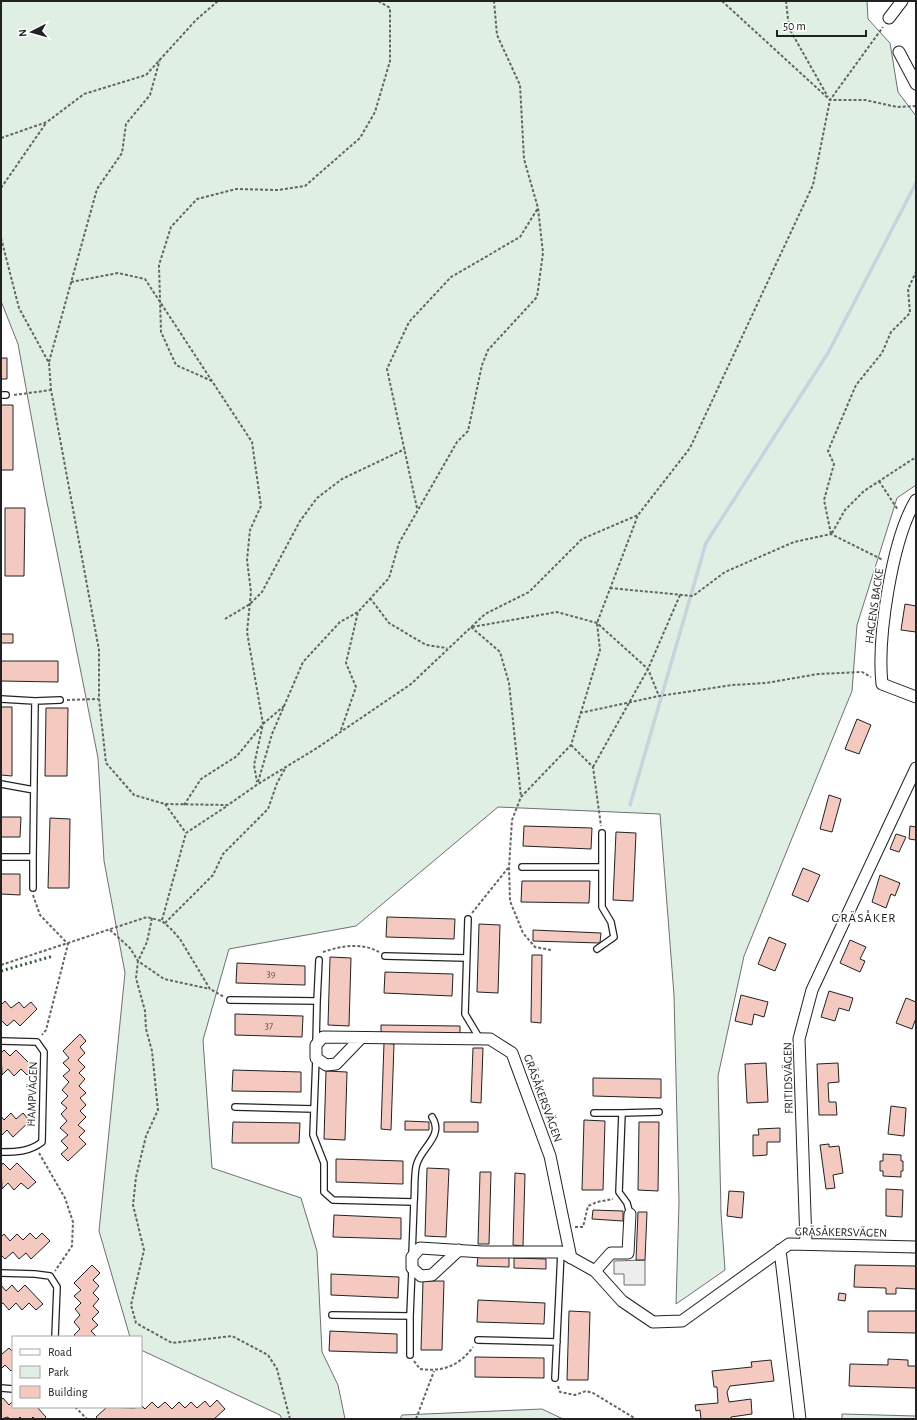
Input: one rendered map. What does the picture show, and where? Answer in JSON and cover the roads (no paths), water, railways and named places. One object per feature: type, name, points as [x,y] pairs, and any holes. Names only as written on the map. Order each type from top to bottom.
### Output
[{"type":"street","points":[[890,18],[902,1]]},
{"type":"street","points":[[899,52],[916,84]]},
{"type":"street","name":"HAGENS BACKE","points":[[916,500],[905,521],[894,565],[883,626],[880,665],[882,684],[916,697]]},
{"type":"street","name":"FRITIDSVÄGEN","points":[[806,1243],[799,1039],[812,990],[916,768]]},
{"type":"street","name":"GRÄSÅKERSVÄGEN","points":[[316,1046],[323,1037],[490,1039],[512,1053],[550,1156],[571,1258]]},
{"type":"street","points":[[316,1046],[316,1058],[326,1065],[336,1064],[361,1038]]},
{"type":"street","points":[[595,1271],[612,1253],[628,1253],[630,1214]]},
{"type":"street","name":"GRÄSÅKERSVÄGEN","points":[[412,1262],[420,1248],[561,1252],[595,1271],[622,1301],[653,1322],[682,1321],[789,1244],[806,1243],[916,1247]]},
{"type":"street","points":[[412,1262],[420,1276],[432,1275],[459,1250]]},
{"type":"street","points":[[780,1250],[800,1419]]},
{"type":"lane","points":[[1,699],[35,701],[60,700]]},
{"type":"lane","points":[[33,888],[35,701]]},
{"type":"lane","points":[[1,784],[34,790]]},
{"type":"lane","points":[[597,949],[614,937],[610,922],[602,907],[602,833]]},
{"type":"lane","points":[[1,857],[33,857]]},
{"type":"lane","points":[[522,867],[602,867]]},
{"type":"lane","points":[[468,919],[466,1014],[480,1039]]},
{"type":"lane","points":[[385,956],[466,958]]},
{"type":"lane","points":[[316,1046],[319,960]]},
{"type":"lane","points":[[230,1000],[317,1001]]},
{"type":"lane","name":"HAMPVÄGEN","points":[[1,1041],[37,1042],[44,1052],[42,1142],[36,1147],[23,1152],[1,1152]]},
{"type":"lane","points":[[316,1058],[313,1135],[324,1163],[324,1192],[333,1200],[414,1202]]},
{"type":"lane","points":[[235,1107],[314,1109]]},
{"type":"lane","points":[[594,1113],[660,1112]]},
{"type":"lane","points":[[622,1113],[619,1192],[627,1204],[630,1214]]},
{"type":"lane","points":[[410,1355],[410,1316],[416,1167],[420,1156],[436,1134],[436,1123],[432,1117]]},
{"type":"lane","points":[[555,1378],[561,1252]]},
{"type":"lane","points":[[1,1273],[50,1276],[57,1287],[55,1336]]},
{"type":"lane","points":[[332,1315],[410,1316]]},
{"type":"lane","points":[[478,1340],[557,1342]]},
{"type":"lane","points":[[1,1388],[12,1389]]},
{"type":"waterway","points":[[630,805],[706,543],[828,353],[916,183]]},
{"type":"district","name":"GRÄSÅKER","points":[[864,918]]}]
